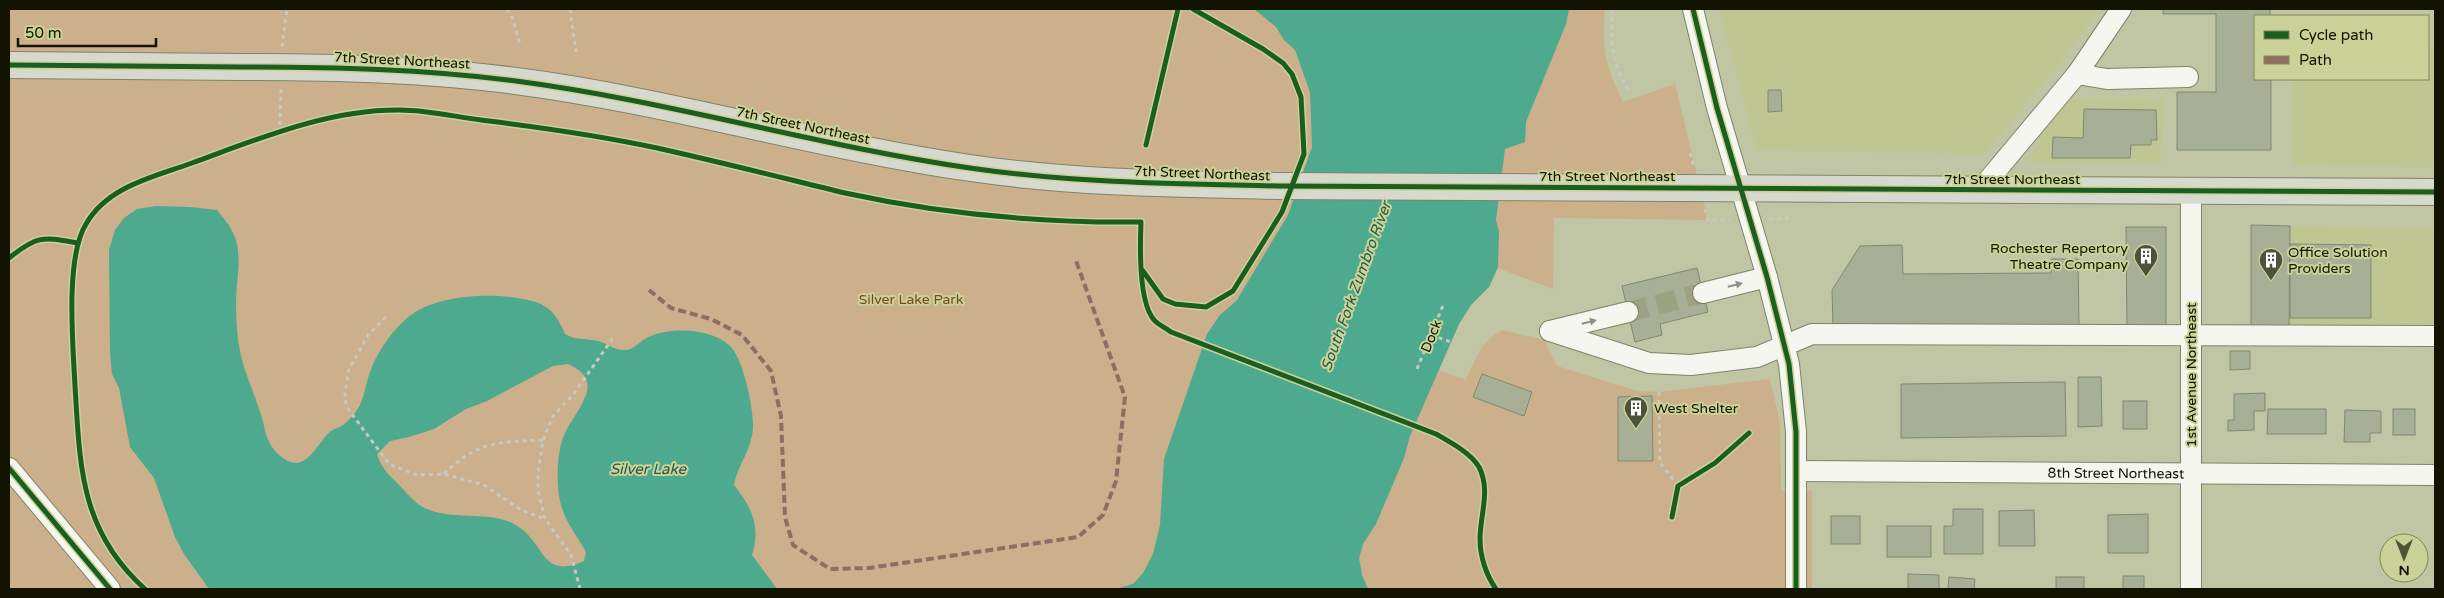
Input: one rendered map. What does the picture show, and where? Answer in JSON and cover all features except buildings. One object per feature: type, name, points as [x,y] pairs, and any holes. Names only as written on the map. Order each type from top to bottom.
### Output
[{"type":"main road","name":"7th Street Northeast","points":[[9,65],[345,67],[461,74],[529,83],[692,112],[863,150],[970,168],[1091,180],[1278,186],[2435,192]]},
{"type":"street","points":[[1693,9],[1717,108],[1767,277],[1784,347],[1795,413],[1796,589]]},
{"type":"street","points":[[1980,190],[2077,74],[2121,9]]},
{"type":"street","points":[[2077,74],[2107,79],[2188,77]]},
{"type":"street","name":"1st Avenue Northeast","points":[[2191,589],[2192,191]]},
{"type":"street","points":[[1703,293],[1767,277]]},
{"type":"street","points":[[1628,312],[1550,331],[1648,363],[1691,365],[1743,360],[1784,347],[1812,334],[2435,336]]},
{"type":"street","points":[[9,468],[110,589]]},
{"type":"street","name":"8th Street Northeast","points":[[1796,471],[2191,475],[2435,475]]},
{"type":"path","points":[[284,29],[287,9]]},
{"type":"path","points":[[507,9],[513,19],[520,45]]},
{"type":"path","points":[[570,9],[576,52]]},
{"type":"path","points":[[1613,9],[1611,31],[1613,56],[1617,70],[1628,90]]},
{"type":"path","points":[[280,133],[281,107]]},
{"type":"path","points":[[271,136],[289,130]]},
{"type":"path","points":[[386,317],[368,335],[349,369],[345,393],[346,406],[389,464],[417,476],[444,474],[484,485],[521,510],[545,519]]},
{"type":"path","points":[[1431,335],[1451,342]]},
{"type":"path","points":[[580,589],[571,555],[545,519],[538,491],[543,440],[553,416],[573,394],[613,338]]},
{"type":"path","points":[[1659,392],[1660,463],[1678,486],[1677,493]]},
{"type":"path","points":[[444,474],[460,458],[479,447],[503,441],[543,440]]},
{"type":"path","points":[[1678,486],[1686,481]]},
{"type":"path","points":[[1490,578],[1493,588]]},
{"type":"shaded area","points":[[1719,9],[2100,9],[2063,59],[1985,154],[1757,150]]},
{"type":"shaded area","points":[[2429,48],[2435,48],[2435,167],[2293,165],[2293,80],[2429,80]]},
{"type":"shaded area","points":[[2063,99],[2163,99],[2161,162],[2027,162]]},
{"type":"shaded area","points":[[2290,226],[2435,228],[2435,345],[2289,332]]},
{"type":"green space","name":"Silver Lake Park","points":[[9,9],[1605,9],[1604,36],[1606,57],[1623,102],[1675,84],[1708,220],[1554,218],[1553,289],[1498,268],[1489,287],[1471,305],[1459,324],[1439,370],[1466,380],[1484,345],[1502,330],[1544,340],[1557,366],[1637,391],[1659,392],[1770,379],[1780,423],[1781,491],[1812,491],[1812,589],[9,589]]},
{"type":"water","name":"South Fork Zumbro River","points":[[1254,9],[1569,9],[1566,24],[1526,122],[1525,142],[1505,149],[1496,220],[1499,232],[1498,267],[1489,287],[1471,305],[1459,324],[1410,436],[1404,458],[1376,524],[1363,544],[1359,558],[1362,575],[1368,589],[1116,589],[1133,584],[1143,573],[1153,554],[1160,525],[1164,459],[1207,334],[1220,315],[1237,300],[1288,215],[1312,147],[1310,92],[1295,50],[1284,40],[1276,27]]},
{"type":"water","name":"Silver Lake","points":[[156,206],[217,210],[230,228],[237,243],[238,251],[236,314],[242,358],[262,416],[266,435],[272,447],[283,458],[291,462],[298,463],[305,460],[330,432],[345,423],[355,413],[362,401],[376,358],[400,324],[416,312],[441,301],[470,296],[498,296],[530,300],[545,306],[556,317],[565,334],[574,338],[598,341],[622,350],[630,349],[646,338],[662,332],[692,331],[721,340],[729,345],[739,360],[747,384],[753,420],[750,444],[734,485],[746,502],[753,518],[756,535],[752,555],[777,589],[209,589],[184,554],[175,537],[154,478],[130,447],[119,388],[112,374],[109,250],[115,230],[124,218],[137,209]],"holes":[[[568,364],[580,371],[586,379],[588,387],[586,396],[565,433],[561,445],[558,459],[558,480],[561,506],[586,552],[584,561],[569,566],[558,566],[550,562],[523,530],[501,519],[443,514],[421,506],[389,474],[379,459],[377,454],[390,441],[434,429],[466,409],[487,401],[553,366]]]},
{"type":"tunnel","points":[[1628,312],[1703,293]]},
{"type":"marked path","points":[[649,290],[671,308],[711,319],[742,335],[771,371],[781,416],[785,517],[793,545],[830,569],[869,568],[1078,537],[1103,515],[1116,481],[1125,397],[1075,258]]},
{"type":"cycle path","points":[[1146,145],[1178,9]]},
{"type":"cycle path","points":[[1143,271],[1163,299],[1175,304],[1206,307],[1233,291],[1282,212],[1304,154],[1301,97],[1292,74],[1283,63],[1263,49],[1193,9]]},
{"type":"cycle path","points":[[1693,9],[1717,108],[1767,277],[1789,364],[1796,432],[1796,589]]},
{"type":"cycle path","points":[[9,65],[344,68],[482,77],[630,100],[913,159],[1008,173],[1085,180],[1278,186],[2435,192]]},
{"type":"cycle path","points":[[145,589],[124,567],[107,544],[96,520],[82,470],[73,348],[72,302],[75,258],[79,239],[86,224],[106,200],[148,178],[294,127],[347,114],[400,110],[552,129],[615,140],[681,153],[845,193],[918,207],[1030,219],[1141,222],[1141,274],[1143,289],[1149,313],[1158,324],[1171,332],[1436,434],[1471,457],[1479,467],[1485,494],[1480,530],[1482,559],[1492,584],[1496,589]]},
{"type":"cycle path","points":[[9,258],[27,245],[41,240],[48,239],[78,243]]},
{"type":"cycle path","points":[[1672,517],[1678,486],[1715,463],[1749,433]]},
{"type":"cycle path","points":[[9,468],[110,589]]},
{"type":"place","name":"Rochester Repertory Theatre Company","points":[[2146,277]]},
{"type":"place","name":"Office Solution Providers","points":[[2271,281]]},
{"type":"place","name":"West Shelter","points":[[1636,429]]}]
